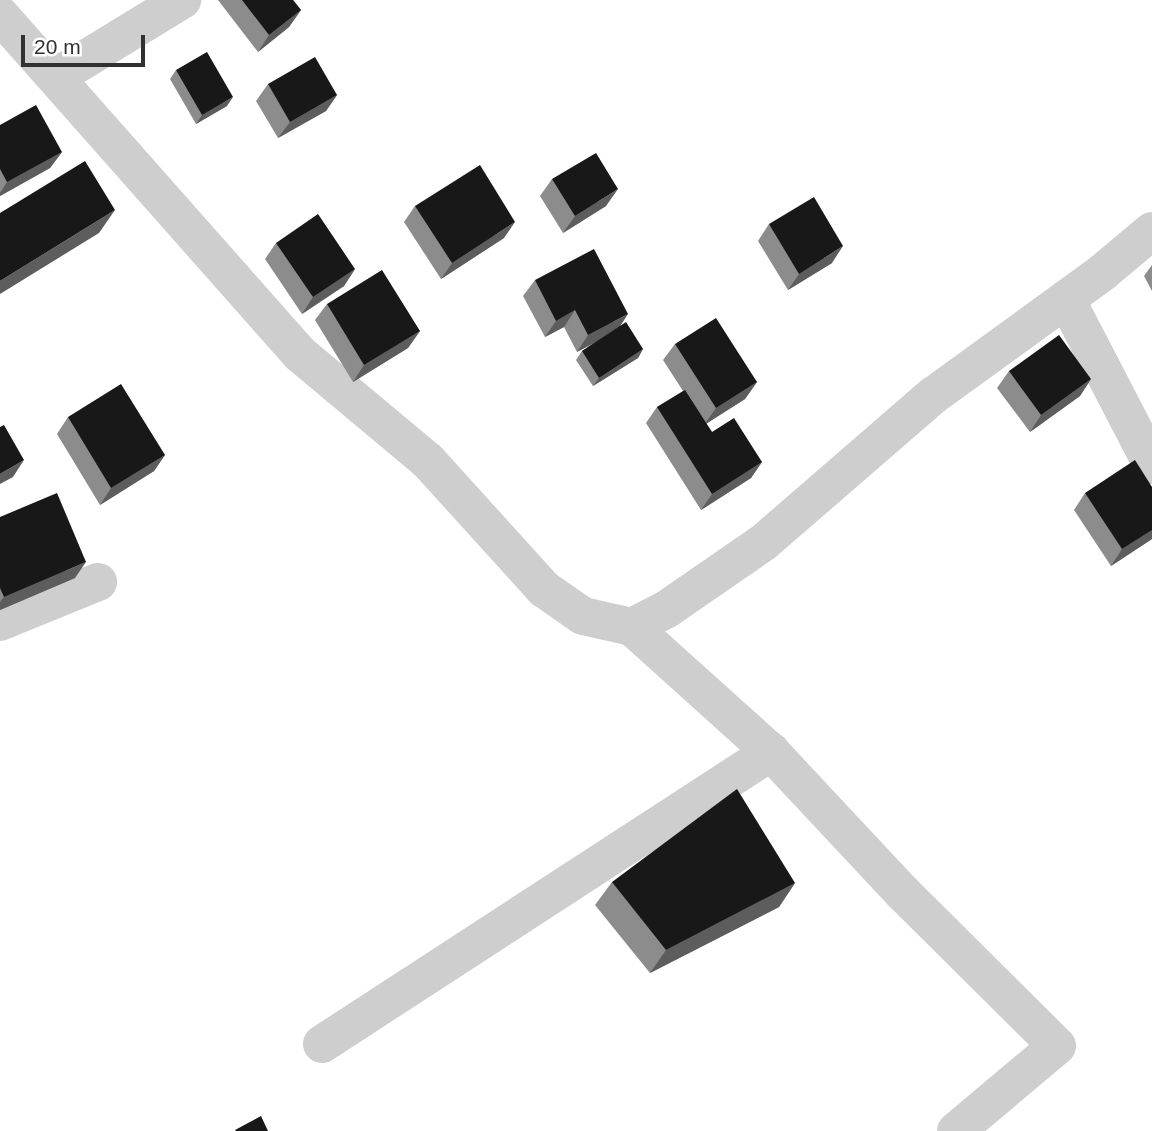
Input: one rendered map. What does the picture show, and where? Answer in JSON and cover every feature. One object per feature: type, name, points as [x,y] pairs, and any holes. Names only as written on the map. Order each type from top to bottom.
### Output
[{"type":"street","points":[[56,77],[182,0]]},
{"type":"street","points":[[0,15],[300,354],[428,461],[544,589],[583,616],[632,627],[771,752],[902,892],[1057,1046],[956,1131]]},
{"type":"street","points":[[632,627],[667,609],[764,542],[934,395],[1066,299],[1152,231]]},
{"type":"street","points":[[1066,299],[1152,465]]},
{"type":"street","points":[[0,622],[98,582]]},
{"type":"street","points":[[322,1044],[771,752]]},
{"type":"building","points":[[242,0],[293,0],[301,10],[269,35]]},
{"type":"building","points":[[207,52],[233,97],[202,115],[176,70]]},
{"type":"building","points":[[315,57],[337,95],[290,122],[268,84]]},
{"type":"building","points":[[36,105],[62,152],[7,182],[0,169],[0,125]]},
{"type":"building","points":[[596,153],[618,189],[575,216],[552,179]]},
{"type":"building","points":[[85,161],[115,210],[0,281],[0,213]]},
{"type":"building","points":[[480,165],[515,222],[452,263],[415,206]]},
{"type":"building","points":[[814,197],[843,246],[799,274],[769,224]]},
{"type":"building","points":[[318,214],[355,269],[313,297],[276,243]]},
{"type":"building","points":[[594,249],[628,314],[588,335],[575,310],[556,321],[535,280]]},
{"type":"building","points":[[382,270],[420,331],[364,365],[327,304]]},
{"type":"building","points":[[716,318],[757,382],[716,408],[675,344]]},
{"type":"building","points":[[626,322],[643,349],[599,378],[582,351]]},
{"type":"building","points":[[1059,335],[1091,379],[1041,415],[1009,371]]},
{"type":"building","points":[[121,384],[165,455],[111,488],[68,417]]},
{"type":"building","points":[[685,390],[712,432],[734,418],[762,462],[712,494],[657,407]]},
{"type":"building","points":[[4,425],[24,460],[0,474],[0,427]]},
{"type":"building","points":[[1135,460],[1152,487],[1152,530],[1122,549],[1085,493]]},
{"type":"building","points":[[57,493],[86,562],[4,597],[0,588],[0,517]]},
{"type":"building","points":[[737,789],[795,883],[666,950],[612,882]]},
{"type":"building","points":[[261,1116],[268,1131],[235,1130]]}]
